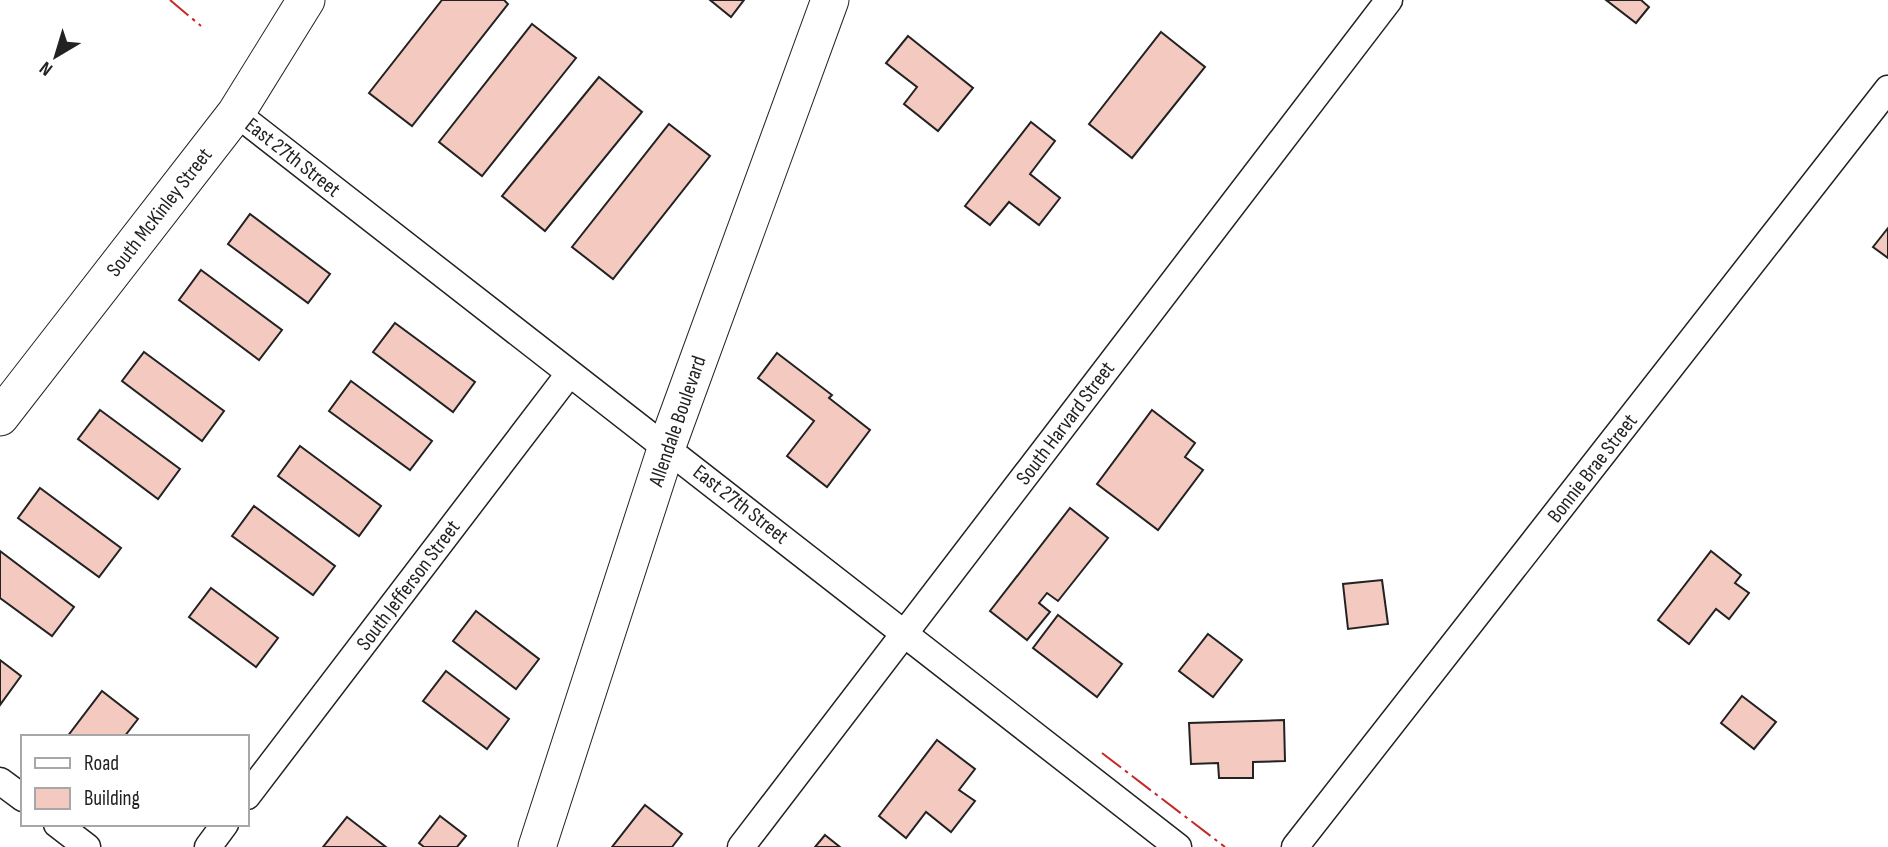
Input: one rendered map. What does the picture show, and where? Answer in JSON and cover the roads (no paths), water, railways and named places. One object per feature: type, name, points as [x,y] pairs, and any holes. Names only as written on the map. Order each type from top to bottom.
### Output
[{"type":"street","name":"South McKinley Street","points":[[0,417],[236,113],[306,0]]},
{"type":"street","name":"Allendale Boulevard","points":[[537,847],[667,446],[831,0]]},
{"type":"street","name":"South Harvard Street","points":[[741,847],[1389,0]]},
{"type":"street","name":"Bonnie Brae Street","points":[[1295,847],[1888,89]]},
{"type":"street","name":"East 27th Street","points":[[236,113],[569,374],[667,446],[1178,847]]},
{"type":"street","name":"South Jefferson Street","points":[[248,795],[569,374]]},
{"type":"street","points":[[0,781],[21,797]]},
{"type":"street","points":[[60,826],[86,847]]},
{"type":"street","points":[[208,847],[224,826]]}]
